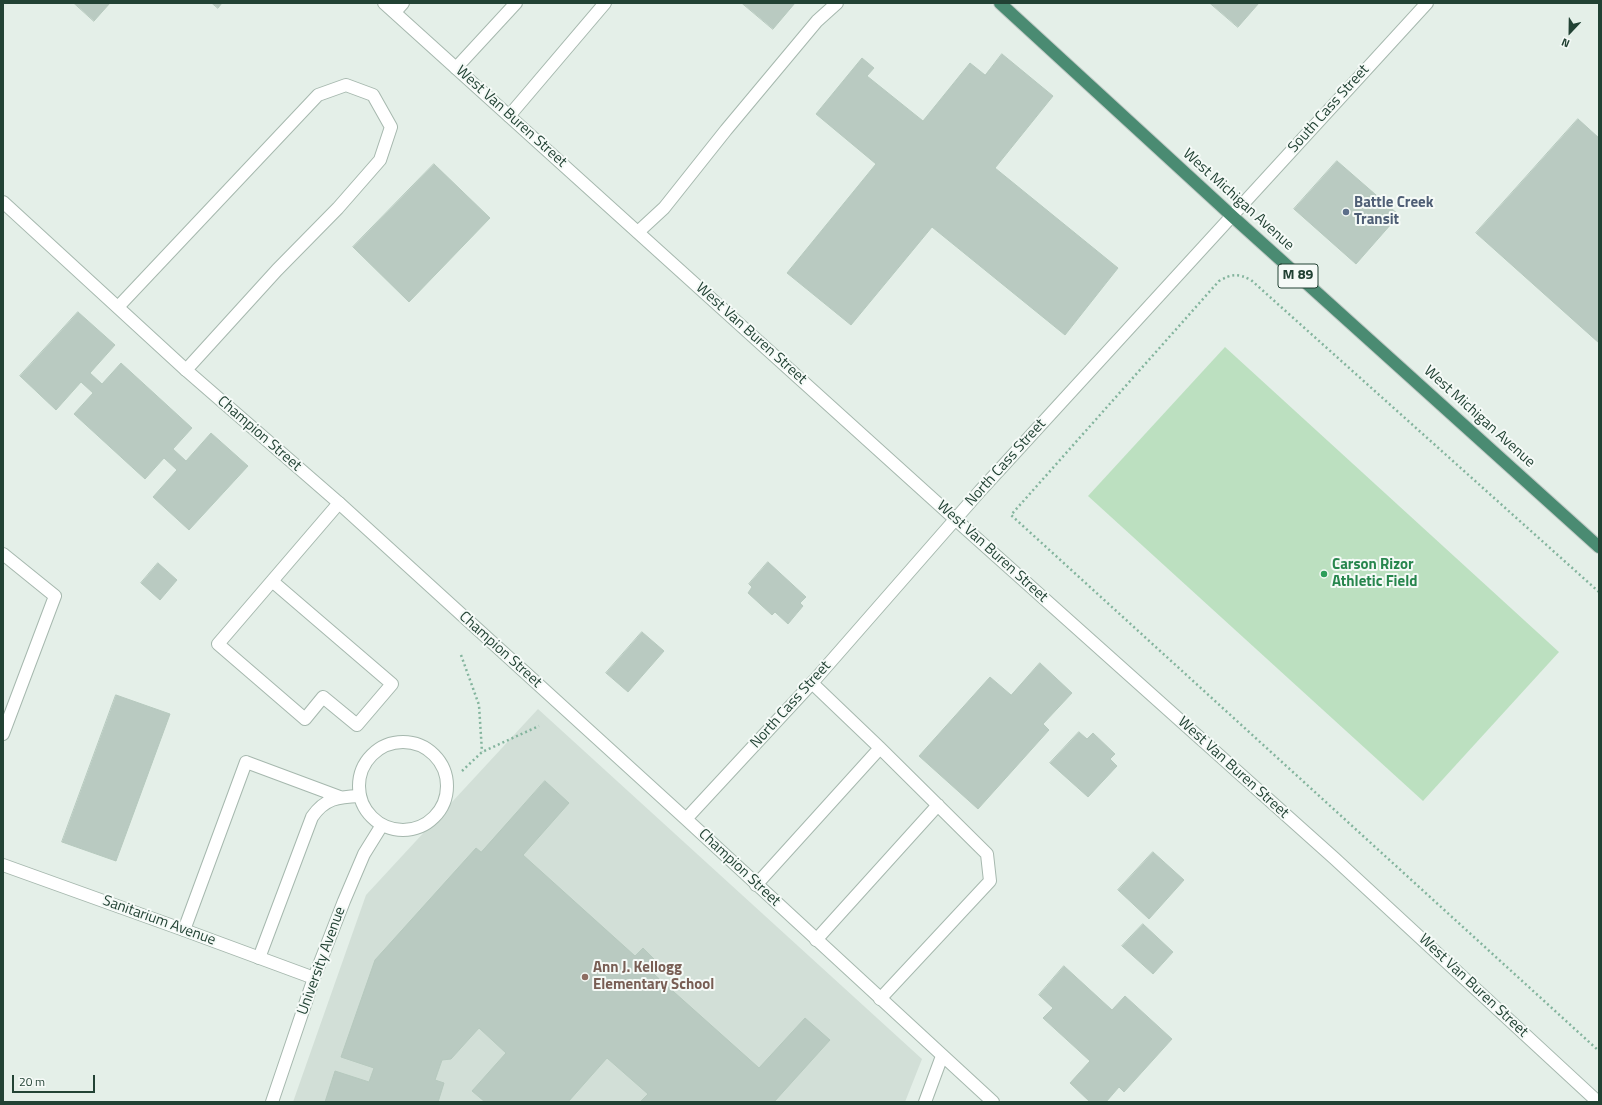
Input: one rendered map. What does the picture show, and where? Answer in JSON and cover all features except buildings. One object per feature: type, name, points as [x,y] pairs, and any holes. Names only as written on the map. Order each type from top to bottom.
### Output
[{"type":"highway","name":"West Michigan Avenue","points":[[1000,3],[1232,216],[1599,547]]},
{"type":"street","name":"West Van Buren Street","points":[[384,3],[955,519],[1334,858],[1598,1102]]},
{"type":"street","points":[[394,12],[403,3]]},
{"type":"street","points":[[456,68],[516,3]]},
{"type":"street","points":[[509,116],[605,3]]},
{"type":"street","points":[[638,232],[664,208],[817,20],[837,3]]},
{"type":"street","name":"South Cass Street","points":[[1232,216],[1427,3]]},
{"type":"street","points":[[118,307],[318,95],[346,85],[373,95],[391,127],[380,160],[338,208],[277,270],[186,370]]},
{"type":"street","name":"Champion Street","points":[[3,202],[186,370],[339,503],[686,819],[993,1102]]},
{"type":"street","name":"North Cass Street","points":[[686,819],[812,683],[955,519],[1232,216]]},
{"type":"street","points":[[272,581],[392,684],[356,725],[324,697],[305,719],[218,644],[272,581],[339,503]]},
{"type":"street","points":[[3,554],[55,596],[3,734]]},
{"type":"street","points":[[812,683],[987,854],[990,881],[880,999]]},
{"type":"street","points":[[396,742],[411,742],[425,747],[436,757],[444,770],[448,784],[446,799],[439,812],[428,822],[415,829],[401,830],[382,825],[374,820],[365,809],[360,796],[359,782],[362,768],[370,756],[382,747],[396,742]]},
{"type":"street","points":[[756,885],[880,748]]},
{"type":"street","points":[[184,930],[246,762],[340,797]]},
{"type":"street","points":[[259,958],[312,817],[318,808],[330,800],[340,797],[360,796]]},
{"type":"street","points":[[816,940],[938,805]]},
{"type":"street","name":"University Avenue","points":[[272,1102],[314,978],[364,854],[382,825]]},
{"type":"street","name":"Sanitarium Avenue","points":[[3,865],[314,978]]},
{"type":"street","points":[[925,1102],[942,1056]]},
{"type":"path","points":[[1599,592],[1251,280],[1242,275],[1228,276],[1219,281],[1011,515],[1599,1051]]},
{"type":"path","points":[[460,655],[479,705],[482,752]]},
{"type":"path","points":[[462,771],[482,752],[539,726]]},
{"type":"shaded area","name":"Ann J. Kellogg Elementary School","points":[[538,709],[922,1059],[905,1102],[293,1102],[366,895]]},
{"type":"green space","name":"Carson Rizor Athletic Field","points":[[1225,347],[1559,652],[1423,801],[1088,496]]},
{"type":"place","name":"Battle Creek Transit","points":[[1346,212]]},
{"type":"place","name":"Carson Rizor Athletic Field","points":[[1324,574]]},
{"type":"place","name":"Ann J. Kellogg Elementary School","points":[[585,977]]}]
